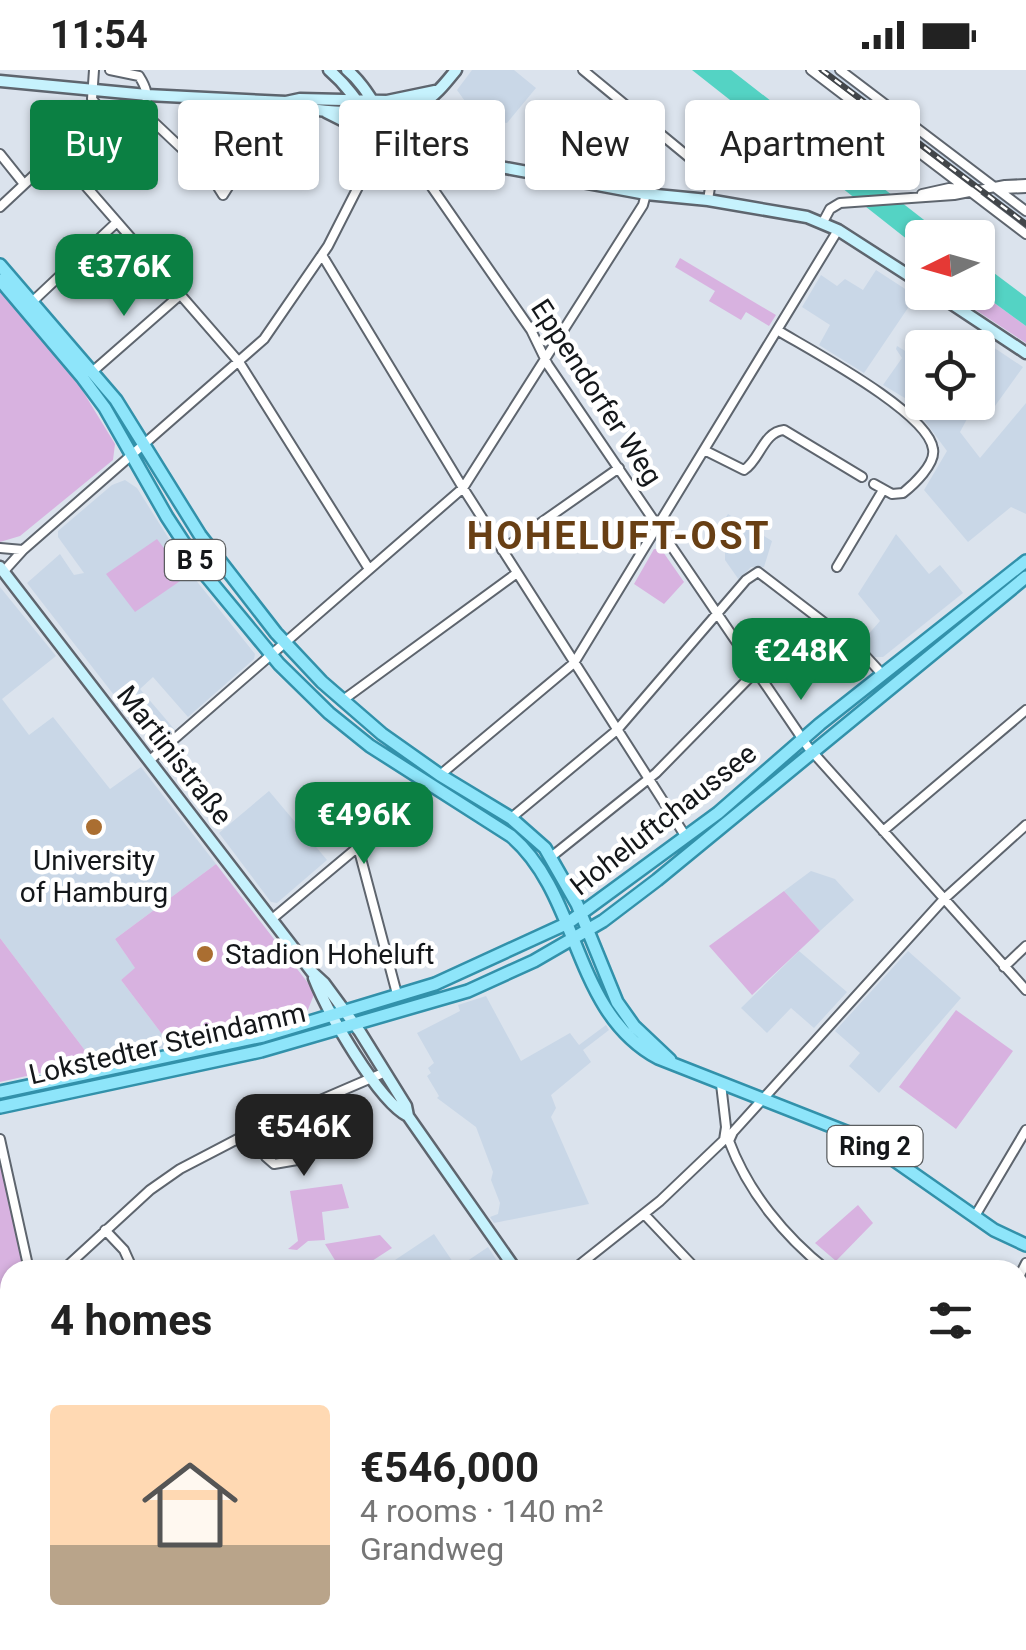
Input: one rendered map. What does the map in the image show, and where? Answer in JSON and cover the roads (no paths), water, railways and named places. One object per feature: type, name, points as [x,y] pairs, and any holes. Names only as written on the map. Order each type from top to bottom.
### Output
[{"type":"main road","name":"Ring 2","points":[[0,265],[92,372],[228,574],[286,644],[342,701],[382,734],[440,776],[511,818],[537,840],[551,857],[581,914],[623,1012],[673,1063]]},
{"type":"main road","name":"B 5","points":[[0,280],[82,377],[204,572],[272,655]]},
{"type":"main road","name":"Hoheluftchaussee","points":[[342,1019],[397,994],[471,970],[568,923],[686,837],[882,674],[1026,561]]},
{"type":"main road","name":"Hoheluftchaussee","points":[[342,1019],[372,1016],[482,986],[587,930],[657,880],[1026,576]]},
{"type":"main road","name":"Ring 2","points":[[272,655],[370,746],[523,847],[543,872],[596,991],[615,1021],[652,1055],[864,1139],[1006,1238],[1026,1246]]},
{"type":"main road","name":"Lokstedter Steindamm","points":[[0,1092],[342,1019]]},
{"type":"main road","name":"Lokstedter Steindamm","points":[[0,1107],[260,1051],[342,1019]]},
{"type":"street","points":[[92,100],[94,70]]},
{"type":"street","points":[[110,70],[142,73],[147,100]]},
{"type":"street","name":"Eppendorfer Weg","points":[[329,70],[355,100]]},
{"type":"street","points":[[347,70],[372,100]]},
{"type":"street","points":[[396,100],[436,90],[456,70]]},
{"type":"street","points":[[583,70],[708,172],[708,200]]},
{"type":"street","points":[[811,70],[1026,234]]},
{"type":"street","points":[[840,70],[1026,211]]},
{"type":"street","points":[[856,82],[864,72]]},
{"type":"street","points":[[0,82],[246,100]]},
{"type":"street","points":[[321,109],[339,108]]},
{"type":"street","points":[[321,109],[339,118]]},
{"type":"street","points":[[158,126],[178,145]]},
{"type":"street","points":[[0,154],[24,184]]},
{"type":"street","points":[[505,169],[823,222],[905,273]]},
{"type":"street","points":[[823,222],[834,204],[926,193],[938,183],[938,169]]},
{"type":"street","points":[[0,207],[30,179]]},
{"type":"street","points":[[926,193],[931,196],[1005,184],[1026,186]]},
{"type":"street","points":[[90,190],[240,362],[370,569]]},
{"type":"street","points":[[2,569],[264,339],[322,255],[356,190]]},
{"type":"street","name":"Eppendorfer Weg","points":[[434,190],[802,739],[1026,990]]},
{"type":"street","points":[[150,760],[463,488],[643,205],[646,194]]},
{"type":"street","points":[[32,302],[117,222]]},
{"type":"street","points":[[440,776],[574,663],[838,230]]},
{"type":"street","points":[[322,255],[463,488],[686,837]]},
{"type":"street","points":[[92,372],[180,295]]},
{"type":"street","points":[[961,310],[1026,353]]},
{"type":"street","points":[[778,330],[899,404],[932,445],[932,455],[915,484],[903,494],[892,494],[874,484]]},
{"type":"street","points":[[704,450],[744,470],[770,435],[784,430],[862,477]]},
{"type":"street","points":[[502,550],[618,468]]},
{"type":"street","points":[[837,568],[883,490]]},
{"type":"street","points":[[0,548],[23,550]]},
{"type":"street","name":"Martinistraße","points":[[2,569],[272,918],[342,1019]]},
{"type":"street","points":[[511,818],[617,730],[746,580],[758,572],[860,650],[882,674]]},
{"type":"street","points":[[342,701],[517,573]]},
{"type":"street","points":[[551,857],[649,779],[757,670]]},
{"type":"street","points":[[884,831],[1026,710]]},
{"type":"street","points":[[272,918],[358,848],[425,784]]},
{"type":"street","points":[[585,1260],[644,1214],[727,1140],[944,899],[1026,824]]},
{"type":"street","points":[[358,848],[397,994]]},
{"type":"street","points":[[1004,966],[1026,946]]},
{"type":"street","points":[[372,1016],[370,1032],[378,1076]]},
{"type":"street","points":[[342,1019],[374,1057]]},
{"type":"street","points":[[342,1019],[378,1076],[406,1106],[408,1116],[509,1260]]},
{"type":"street","points":[[73,1260],[159,1182],[252,1130],[378,1076]]},
{"type":"street","points":[[722,1084],[727,1140],[767,1209],[816,1260]]},
{"type":"street","points":[[252,1130],[274,1164],[309,1158],[314,1150],[307,1106]]},
{"type":"street","points":[[975,1216],[1026,1130]]},
{"type":"street","points":[[0,1139],[27,1260]]},
{"type":"street","points":[[644,1214],[688,1260]]},
{"type":"street","points":[[105,1230],[128,1260]]},
{"type":"tunnel","points":[[823,80],[830,70]]},
{"type":"railway","points":[[822,70],[1026,224]]},
{"type":"place","name":"University of Hamburg","points":[[94,827]]},
{"type":"place","name":"Stadion Hoheluft","points":[[205,954]]},
{"type":"district","name":"HOHELUFT-OST","points":[[619,536]]}]
